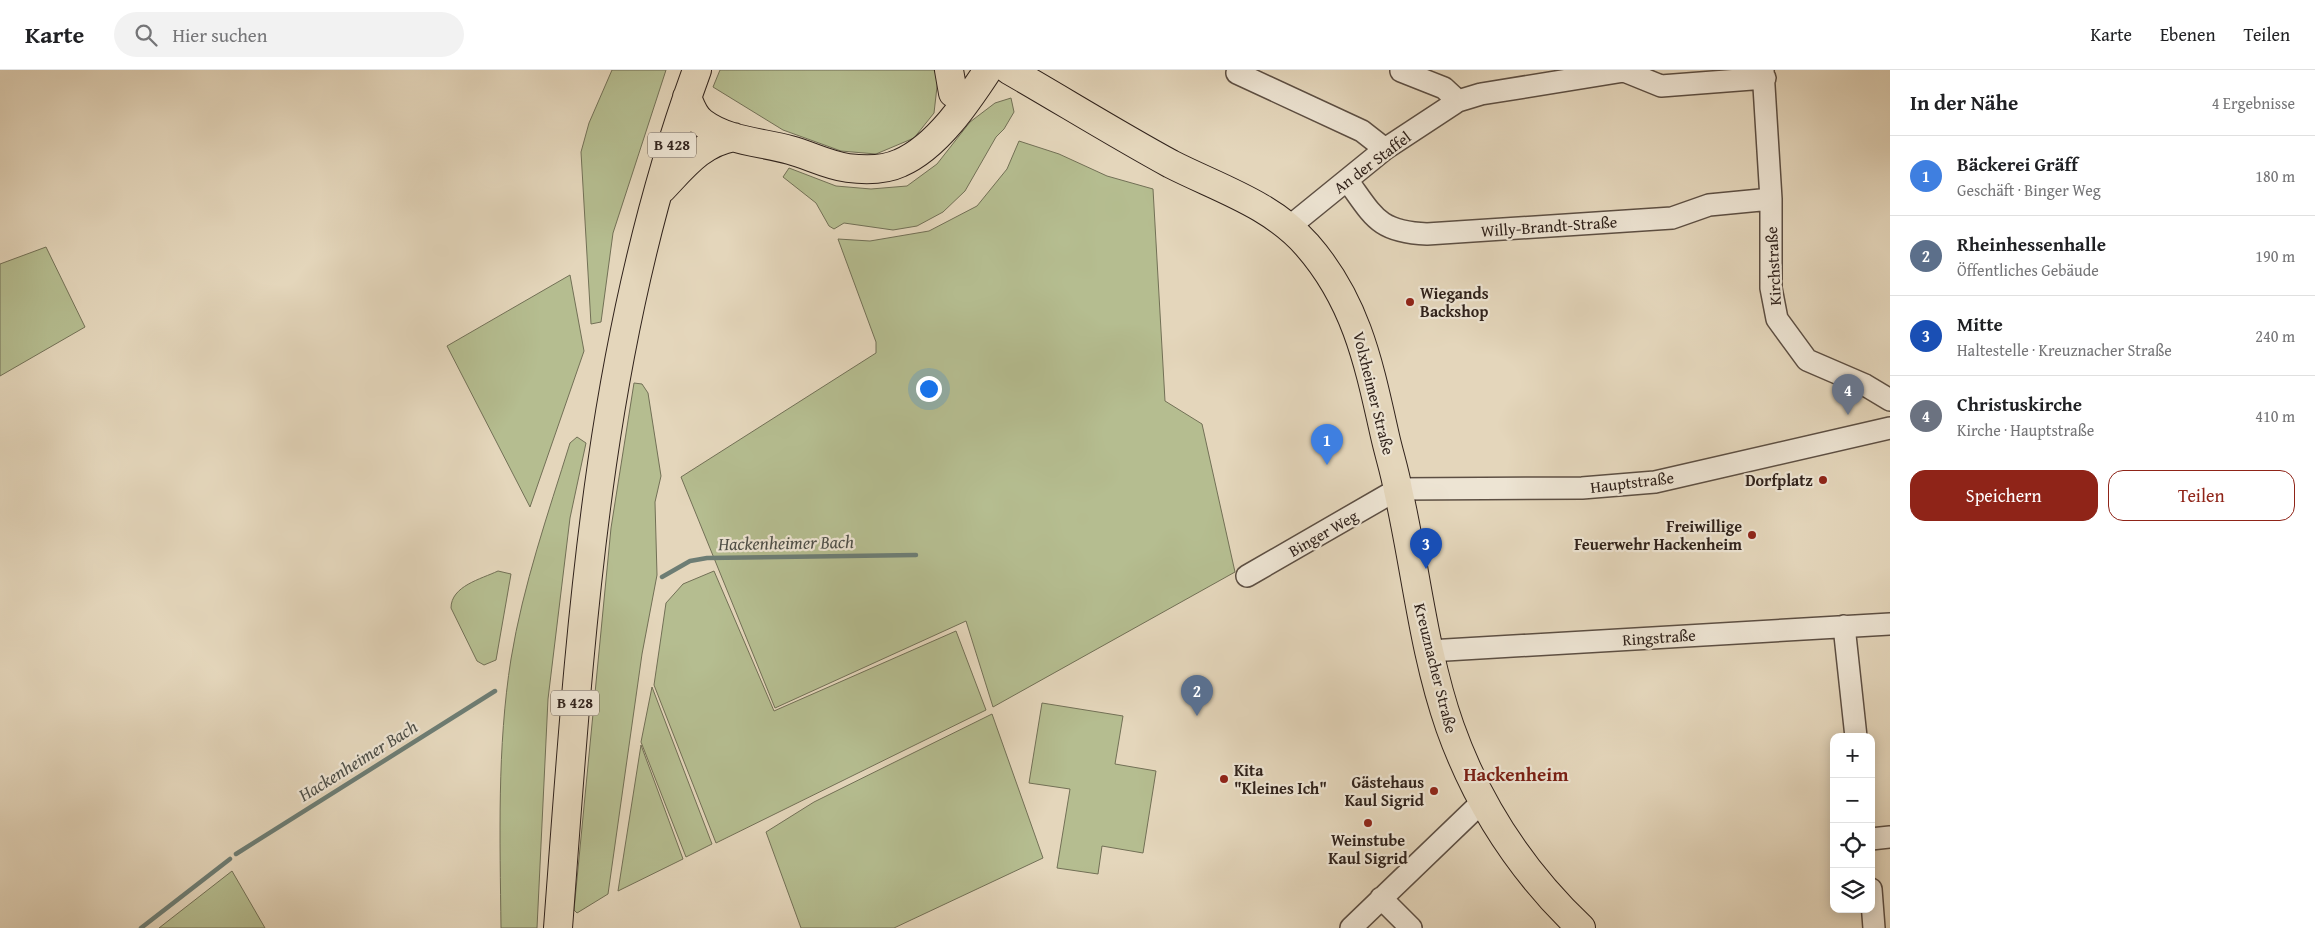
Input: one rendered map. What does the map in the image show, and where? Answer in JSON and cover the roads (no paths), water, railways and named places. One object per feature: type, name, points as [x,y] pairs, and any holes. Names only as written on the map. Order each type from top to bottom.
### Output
[{"type":"main road","name":"B 428","points":[[558,928],[580,640],[594,512],[608,424],[635,278],[657,194],[697,70]]},
{"type":"main road","points":[[932,141],[951,82],[969,70]]},
{"type":"main road","points":[[687,97],[695,115],[703,123],[734,137],[791,150],[834,165],[873,168],[898,164],[907,160],[932,141],[966,102],[988,70]]},
{"type":"main road","name":"Volxheimer Straße","points":[[1009,70],[1132,142],[1221,189],[1253,202],[1289,227],[1328,272],[1356,325],[1367,358],[1398,489]]},
{"type":"main road","points":[[687,97],[712,107],[791,150]]},
{"type":"main road","points":[[657,194],[698,152],[713,142],[734,137]]},
{"type":"main road","name":"Kreuznacher Straße","points":[[1398,489],[1429,651],[1449,724],[1483,801],[1498,828],[1534,878],[1580,928]]},
{"type":"street","points":[[1400,71],[1444,88],[1458,101]]},
{"type":"street","name":"An der Staffel","points":[[1289,227],[1384,149],[1458,101],[1480,94],[1624,71],[1660,86],[1764,74]]},
{"type":"street","points":[[1237,73],[1362,131],[1384,149]]},
{"type":"street","name":"Kirchstraße","points":[[1764,74],[1771,199],[1771,288],[1777,320],[1807,360],[1865,386],[1890,400]]},
{"type":"street","name":"Willy-Brandt-Straße","points":[[1347,180],[1371,214],[1388,228],[1412,233],[1672,218],[1709,205],[1771,199]]},
{"type":"street","name":"Hauptstraße","points":[[1398,489],[1582,488],[1655,482],[1890,428]]},
{"type":"street","name":"Binger Weg","points":[[1247,576],[1398,489]]},
{"type":"street","name":"Ringstraße","points":[[1429,651],[1890,624]]},
{"type":"street","points":[[1844,626],[1856,733]]},
{"type":"street","points":[[1351,928],[1483,801]]},
{"type":"street","points":[[1875,839],[1890,837]]},
{"type":"street","points":[[1381,898],[1411,928]]},
{"type":"street","points":[[1873,913],[1874,928]]},
{"type":"waterway","name":"Hackenheimer Bach","points":[[662,577],[690,561],[707,558],[916,555]]},
{"type":"waterway","name":"Hackenheimer Bach","points":[[236,854],[495,691]]},
{"type":"waterway","name":"Hackenheimer Bach","points":[[141,928],[230,859]]},
{"type":"place","name":"Wiegands Backshop","points":[[1410,302]]},
{"type":"place","name":"Christuskirche","points":[[1848,415]]},
{"type":"place","name":"Bäckerei Gräff","points":[[1327,465]]},
{"type":"place","name":"Dorfplatz","points":[[1823,480]]},
{"type":"place","name":"Freiwillige Feuerwehr Hackenheim","points":[[1752,535]]},
{"type":"place","name":"Mitte","points":[[1426,569]]},
{"type":"place","name":"Rheinhessenhalle","points":[[1197,716]]},
{"type":"place","name":"Kita \"Kleines Ich\"","points":[[1224,779]]},
{"type":"place","name":"Gästehaus Kaul Sigrid","points":[[1434,791]]},
{"type":"place","name":"Weinstube Kaul Sigrid","points":[[1368,823]]},
{"type":"district","name":"Hackenheim","points":[[1516,774]]}]
